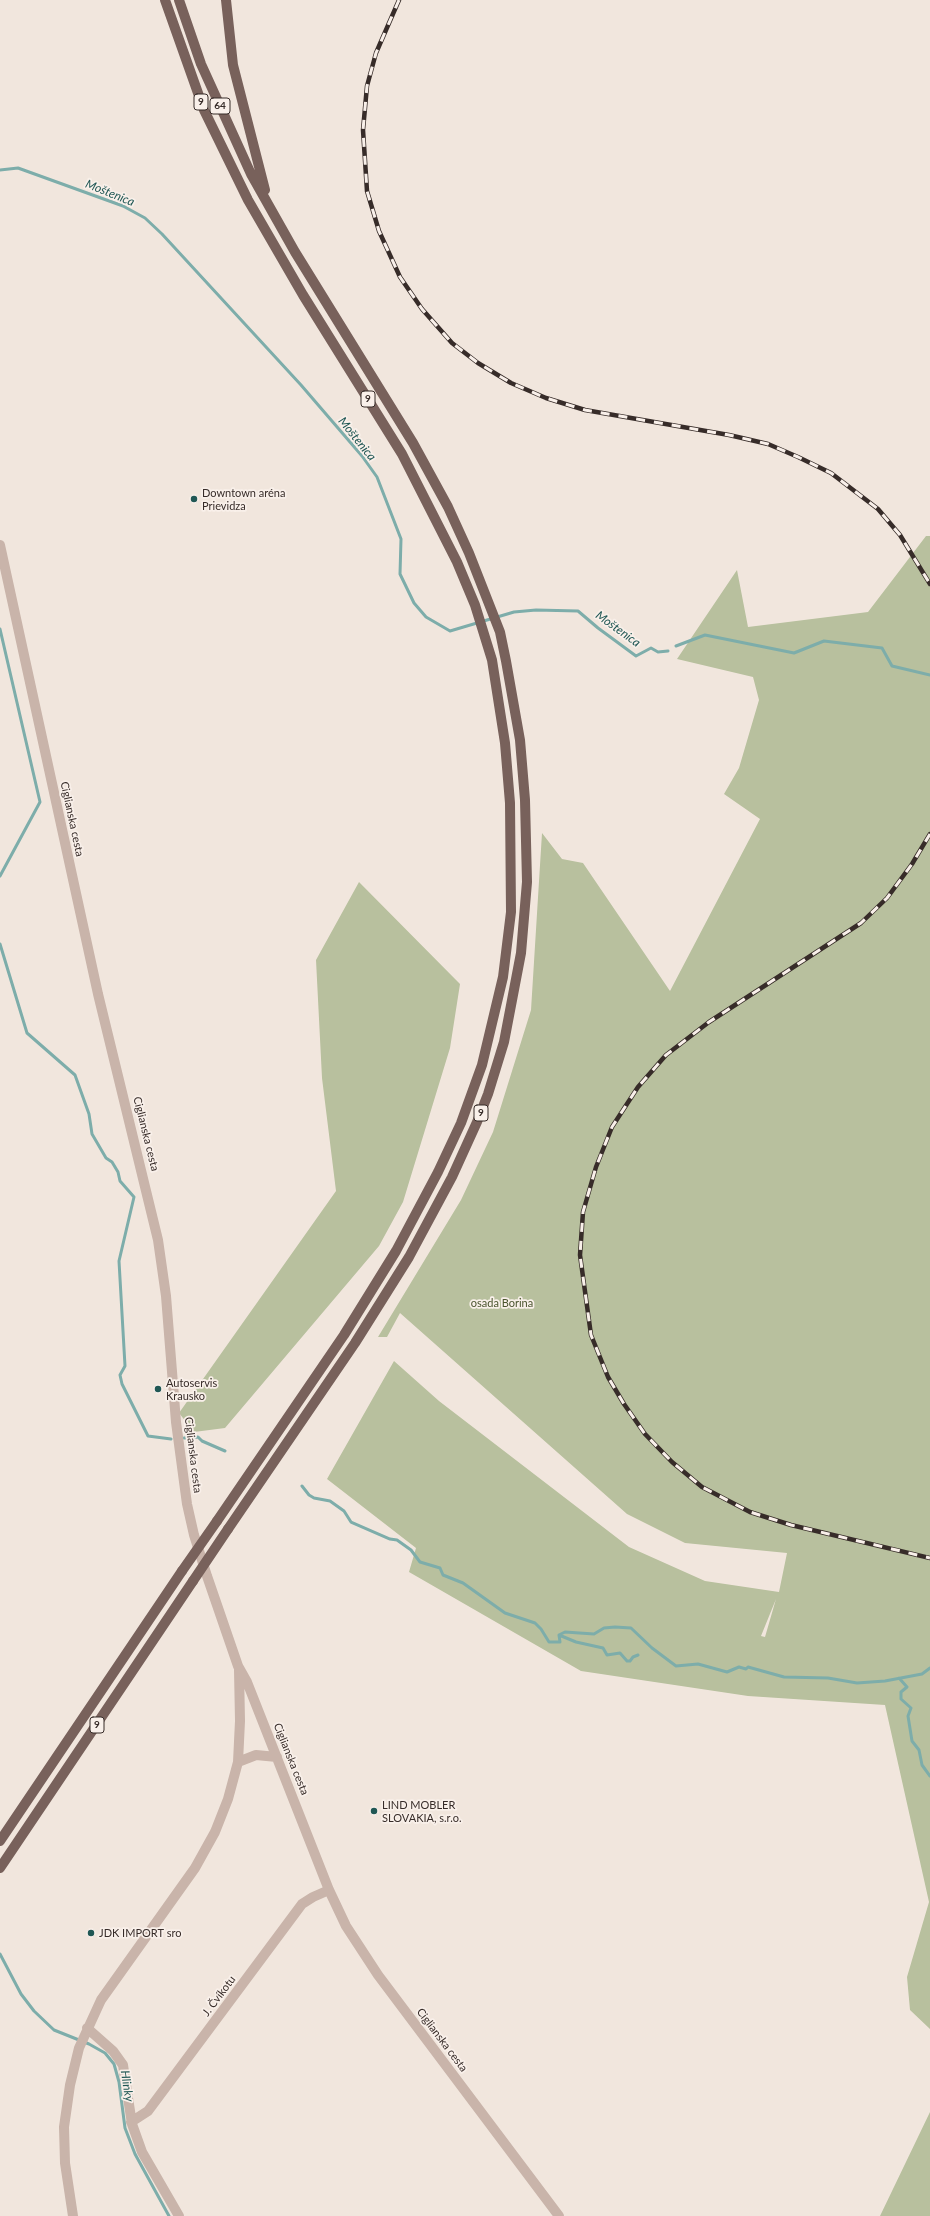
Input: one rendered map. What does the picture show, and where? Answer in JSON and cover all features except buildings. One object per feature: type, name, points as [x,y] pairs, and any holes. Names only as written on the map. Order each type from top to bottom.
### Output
[{"type":"main road","name":"9","points":[[0,1841],[344,1334],[396,1251],[442,1165],[461,1123],[482,1065],[503,977],[512,883],[510,803],[505,744],[492,660],[475,605],[437,520],[402,454],[303,295],[236,177],[204,110],[165,0]]},
{"type":"main road","name":"64","points":[[179,0],[201,64],[251,174],[270,208]]},
{"type":"main road","name":"9","points":[[0,1868],[355,1343],[409,1257],[455,1170],[477,1122],[497,1067],[512,1010],[521,953],[527,882],[525,800],[520,740],[513,692],[500,632],[489,601],[451,514],[416,449],[341,328],[270,208],[233,65],[226,0]]},
{"type":"street","name":"Ciglianska cesta","points":[[0,545],[98,994],[158,1240],[166,1296],[176,1422],[191,1521],[238,1666],[247,1682],[330,1890],[346,1926],[378,1975],[559,2216]]},
{"type":"street","points":[[73,2216],[66,2163],[64,2127],[70,2085],[80,2048],[101,2000],[195,1868],[215,1832],[228,1799],[238,1762],[240,1721],[238,1666]]},
{"type":"street","points":[[238,1762],[256,1755],[277,1757]]},
{"type":"street","name":"J. Čvíkotu","points":[[131,2122],[148,2111],[302,1904],[313,1897],[330,1890]]},
{"type":"street","points":[[86,2032],[113,2051],[123,2065],[131,2122],[142,2152],[180,2216]]},
{"type":"green space","name":"osada Borina","points":[[926,536],[930,536],[930,2029],[910,2010],[907,1977],[929,1902],[885,1705],[748,1696],[581,1671],[409,1572],[416,1548],[327,1479],[394,1361],[439,1401],[629,1547],[705,1581],[779,1592],[787,1553],[685,1543],[627,1514],[400,1313],[387,1337],[378,1337],[461,1200],[493,1132],[531,1010],[542,833],[562,859],[583,863],[670,991],[760,819],[724,794],[739,768],[759,700],[753,677],[677,659],[737,570],[748,627],[868,612]],"holes":[[[776,1599],[765,1637],[761,1636]]]},
{"type":"green space","points":[[359,882],[460,984],[450,1048],[403,1202],[379,1246],[225,1428],[194,1432],[179,1413],[336,1191],[322,1078],[316,960]]},
{"type":"green space","points":[[930,2112],[930,2216],[880,2216]]},
{"type":"waterway","name":"Moštenica","points":[[0,170],[18,168],[123,206],[145,218],[162,234],[301,385],[362,456],[377,477],[401,539],[400,574],[414,603],[426,617],[450,631],[514,612],[536,610],[578,611],[636,656],[651,648],[658,652],[668,651]]},
{"type":"waterway","points":[[0,629],[40,802],[0,876]]},
{"type":"waterway","name":"Moštenica","points":[[676,646],[705,635],[794,653],[824,641],[882,648],[892,666],[930,675]]},
{"type":"waterway","points":[[0,944],[27,1033],[75,1075],[89,1114],[92,1134],[106,1158],[112,1162],[118,1172],[120,1181],[134,1197],[119,1261],[125,1366],[120,1375],[122,1384],[148,1436],[171,1439]]},
{"type":"waterway","points":[[184,1438],[198,1437],[202,1441],[225,1451]]},
{"type":"waterway","points":[[302,1486],[309,1495],[314,1498],[330,1501],[344,1511],[351,1522],[390,1539],[397,1540],[411,1550],[420,1562],[440,1568],[443,1575],[463,1583],[505,1613],[535,1623],[541,1629],[549,1642],[560,1642],[559,1635],[565,1632],[594,1634],[604,1628],[631,1628],[652,1648],[676,1666],[698,1664],[727,1672],[739,1667],[746,1669],[748,1667],[784,1677],[828,1678],[857,1683],[885,1681],[922,1674],[930,1668]]},
{"type":"waterway","points":[[559,1635],[576,1642],[603,1648],[607,1655],[620,1653],[627,1661],[630,1661],[633,1657],[638,1655]]},
{"type":"waterway","points":[[899,1678],[907,1687],[901,1692],[901,1699],[911,1708],[908,1716],[912,1741],[919,1750],[922,1765],[930,1776]]},
{"type":"waterway","name":"Hlinky","points":[[0,1954],[21,1994],[34,2011],[54,2030],[89,2044],[105,2053],[114,2064],[119,2082],[125,2128],[135,2154],[169,2216]]},
{"type":"railway","points":[[399,0],[376,53],[367,86],[363,130],[367,191],[379,231],[400,277],[422,309],[452,343],[478,363],[511,383],[546,398],[585,410],[729,435],[768,444],[831,473],[878,509],[900,535],[930,584]]},
{"type":"railway","points":[[930,834],[912,864],[887,898],[861,923],[709,1022],[666,1055],[638,1087],[612,1127],[596,1167],[583,1212],[580,1255],[591,1335],[608,1377],[624,1404],[645,1434],[672,1462],[702,1487],[750,1512],[791,1525],[930,1558]]},
{"type":"place","name":"Downtown aréna Prievidza","points":[[194,499]]},
{"type":"place","name":"Autoservis Krausko","points":[[158,1389]]},
{"type":"place","name":"LIND MOBLER SLOVAKIA, s.r.o.","points":[[374,1811]]},
{"type":"place","name":"JDK IMPORT sro","points":[[91,1933]]}]
